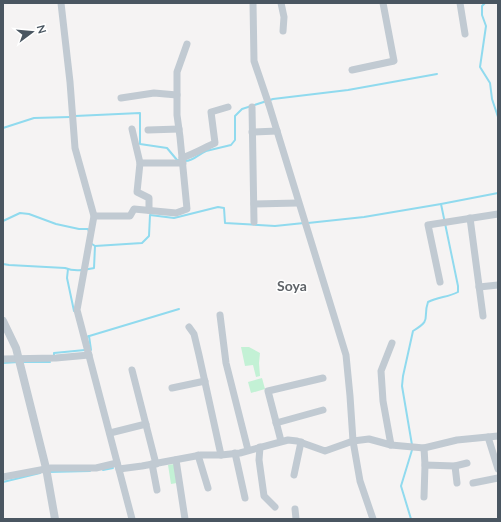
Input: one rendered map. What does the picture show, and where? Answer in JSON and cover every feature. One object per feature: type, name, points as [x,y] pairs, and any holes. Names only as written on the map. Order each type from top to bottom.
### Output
[{"type":"street","points":[[61,3],[70,82],[75,148],[94,216],[77,310],[132,519]]},
{"type":"street","points":[[253,3],[254,61],[346,355],[353,441],[360,481],[373,519]]},
{"type":"street","points":[[281,3],[284,17],[284,31]]},
{"type":"street","points":[[352,70],[394,61],[384,3]]},
{"type":"street","points":[[460,3],[466,34]]},
{"type":"street","points":[[94,216],[130,216],[134,209],[176,212],[187,209],[177,115],[178,72],[187,44]]},
{"type":"street","points":[[121,98],[154,93],[177,95]]},
{"type":"street","points":[[140,163],[182,161],[200,149],[215,143],[211,112],[228,107]]},
{"type":"street","points":[[252,107],[254,222]]},
{"type":"street","points":[[132,129],[140,163],[136,192],[149,198],[149,210]]},
{"type":"street","points":[[148,130],[179,130]]},
{"type":"street","points":[[252,132],[277,131]]},
{"type":"street","points":[[254,204],[298,203]]},
{"type":"street","points":[[440,282],[428,225],[498,214]]},
{"type":"street","points":[[470,218],[483,316]]},
{"type":"street","points":[[479,287],[498,284]]},
{"type":"street","points":[[220,314],[226,363],[248,450]]},
{"type":"street","points":[[3,321],[16,348],[46,468],[55,519]]},
{"type":"street","points":[[189,327],[194,334],[221,455]]},
{"type":"street","points":[[392,343],[381,371],[383,401],[392,444]]},
{"type":"street","points":[[3,359],[89,356]]},
{"type":"street","points":[[132,370],[146,424],[154,464],[157,490]]},
{"type":"street","points":[[281,441],[268,391],[323,378]]},
{"type":"street","points":[[172,388],[205,381]]},
{"type":"street","points":[[276,423],[323,410]]},
{"type":"street","points":[[110,432],[146,424]]},
{"type":"street","points":[[3,477],[46,468],[96,468],[154,464],[198,455],[221,455],[235,453],[281,441],[297,440],[325,451],[353,441],[369,439],[417,447],[457,440],[498,436]]},
{"type":"street","points":[[488,437],[498,469]]},
{"type":"street","points":[[294,474],[301,442]]},
{"type":"street","points":[[260,447],[259,460],[264,496],[275,507]]},
{"type":"street","points":[[417,447],[425,465],[424,497]]},
{"type":"street","points":[[235,453],[244,498]]},
{"type":"street","points":[[198,455],[208,488]]},
{"type":"street","points":[[176,460],[185,519]]},
{"type":"street","points":[[425,465],[455,466],[467,463]]},
{"type":"street","points":[[455,466],[457,483]]},
{"type":"street","points":[[473,483],[498,478]]},
{"type":"street","points":[[295,509],[296,519]]},
{"type":"green space","points":[[241,347],[249,347],[260,353],[260,376],[256,377],[253,365],[245,366]]},
{"type":"green space","points":[[262,378],[265,389],[251,393],[248,382]]},
{"type":"green space","points":[[174,464],[177,483],[171,484],[168,465]]},
{"type":"waterway","points":[[485,3],[482,6],[482,15],[486,26],[480,67],[490,83],[492,99],[498,117]]},
{"type":"waterway","points":[[183,161],[193,159],[203,152],[231,145],[235,140],[235,116],[242,109],[273,99],[348,90],[437,74]]},
{"type":"waterway","points":[[75,116],[140,113],[140,144],[167,148],[177,160],[179,160]]},
{"type":"waterway","points":[[3,128],[34,118],[70,117]]},
{"type":"waterway","points":[[412,445],[402,386],[413,331],[425,321],[428,302],[458,292],[441,204],[498,193]]},
{"type":"waterway","points":[[308,223],[364,217],[441,204]]},
{"type":"waterway","points":[[92,244],[95,246],[142,243],[149,236],[150,215],[174,218],[218,207],[224,208],[225,223],[275,226],[304,223]]},
{"type":"waterway","points":[[3,221],[20,213],[29,214],[56,224],[79,229],[88,229],[89,232]]},
{"type":"waterway","points":[[3,264],[76,270],[90,269],[94,268],[95,246]]},
{"type":"waterway","points":[[68,269],[67,278],[74,311]]},
{"type":"waterway","points":[[86,337],[179,309]]},
{"type":"waterway","points":[[89,336],[90,350]]},
{"type":"waterway","points":[[54,357],[54,353],[85,350]]},
{"type":"waterway","points":[[3,363],[18,362]]},
{"type":"waterway","points":[[22,362],[50,362]]},
{"type":"waterway","points":[[411,519],[401,486],[412,450]]},
{"type":"waterway","points":[[103,470],[113,468]]},
{"type":"waterway","points":[[49,472],[90,471]]},
{"type":"waterway","points":[[3,482],[40,473]]},
{"type":"district","name":"Soya","points":[[292,285]]}]
